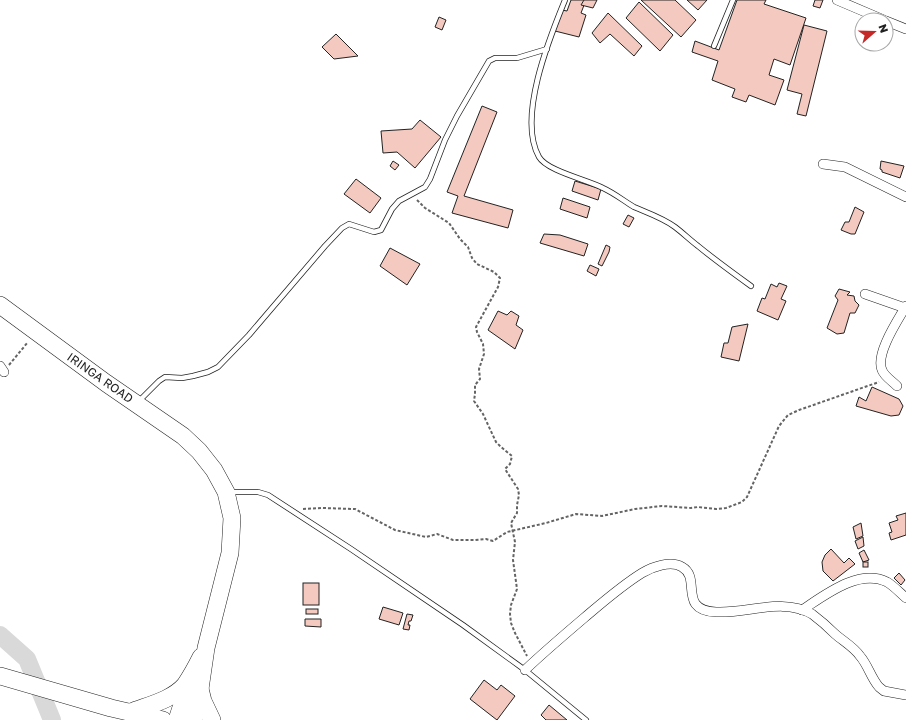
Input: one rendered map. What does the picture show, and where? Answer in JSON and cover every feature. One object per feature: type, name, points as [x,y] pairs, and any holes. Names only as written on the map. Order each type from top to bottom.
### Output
[{"type":"highway","name":"IRINGA ROAD","points":[[0,305],[183,436],[200,451],[214,470],[226,492],[232,518],[230,553],[206,648],[195,682]]},
{"type":"highway","points":[[1,676],[111,708],[163,720]]},
{"type":"highway","points":[[131,712],[152,705],[175,694],[184,686],[195,682]]},
{"type":"highway","points":[[177,720],[195,682]]},
{"type":"highway","points":[[194,720],[195,682]]},
{"type":"highway","points":[[195,682],[212,720]]},
{"type":"street","points":[[837,0],[866,12]]},
{"type":"street","points":[[894,23],[905,27]]},
{"type":"street","points":[[823,164],[845,167],[906,197]]},
{"type":"street","points":[[865,294],[905,307],[890,333],[882,355],[881,368],[889,379],[897,386]]},
{"type":"street","points":[[528,667],[615,592],[643,573],[657,566],[670,564],[683,567],[688,573],[692,597],[698,608],[716,612],[769,607],[788,607],[812,614],[859,654],[875,683],[879,687],[884,690],[906,695]]},
{"type":"street","points":[[802,610],[831,591],[860,579],[875,578],[888,582],[906,598]]},
{"type":"lane","points":[[565,0],[552,32],[536,85],[531,123],[533,140],[538,156],[543,162],[557,170],[591,182],[674,226],[724,268],[751,286]]},
{"type":"lane","points":[[714,46],[733,0]]},
{"type":"lane","points":[[137,404],[159,381],[165,377],[182,378],[193,376],[208,372],[218,367],[249,335],[314,258],[342,228],[349,224],[374,232],[382,230],[392,209],[399,201],[425,187],[430,179],[445,140],[457,116],[489,61],[495,58],[517,58],[547,50]]},
{"type":"lane","points":[[226,492],[258,492],[268,495],[351,549],[462,625],[528,667],[586,720]]},
{"type":"path","points":[[412,194],[425,208],[449,223],[460,239],[468,247],[474,261],[498,274],[500,278],[496,292],[476,327],[483,344],[484,354],[479,369],[480,378],[475,385],[474,401],[483,414],[496,442],[512,456],[510,464],[505,469],[518,489],[519,495],[517,513],[512,521],[516,542],[513,560],[517,589],[511,605],[511,623],[528,667]]},
{"type":"path","points":[[2,369],[36,332]]},
{"type":"path","points":[[291,510],[322,508],[355,509],[395,530],[426,537],[439,534],[453,540],[486,539],[493,541],[513,530],[546,523],[576,514],[602,516],[635,509],[662,506],[698,507],[716,510],[726,508],[748,498],[779,426],[788,415],[889,379]]},
{"type":"building","points":[[571,0],[586,0],[581,13],[586,15],[579,37],[555,31],[562,10],[567,11]]},
{"type":"building","points":[[584,0],[597,0],[593,8],[581,5]]},
{"type":"building","points":[[641,0],[675,0],[696,20],[681,37]]},
{"type":"building","points":[[687,0],[707,0],[698,10]]},
{"type":"building","points":[[737,0],[766,0],[764,4],[806,18],[790,65],[774,59],[769,75],[784,80],[775,105],[749,95],[746,102],[732,97],[735,89],[712,80],[718,61],[692,52],[695,41],[719,50]]},
{"type":"building","points":[[815,0],[823,0],[820,8],[813,6]]},
{"type":"building","points":[[639,2],[673,35],[660,51],[626,18]]},
{"type":"building","points":[[608,13],[642,46],[634,56],[610,34],[600,43],[592,33]]},
{"type":"building","points":[[439,17],[446,20],[442,30],[435,27]]},
{"type":"building","points":[[804,25],[827,31],[806,116],[797,114],[802,94],[787,90]]},
{"type":"building","points":[[336,34],[358,56],[334,59],[322,47]]},
{"type":"building","points":[[482,106],[497,112],[464,196],[513,210],[508,228],[452,213],[458,196],[447,192]]},
{"type":"building","points":[[420,120],[441,137],[415,168],[397,152],[383,153],[381,131],[412,129]]},
{"type":"building","points":[[393,161],[399,165],[395,170],[390,166]]},
{"type":"building","points":[[881,161],[904,166],[900,178],[882,172],[880,169]]},
{"type":"building","points":[[356,179],[381,198],[370,213],[344,194]]},
{"type":"building","points":[[575,181],[601,189],[598,200],[572,191]]},
{"type":"building","points":[[563,198],[590,207],[587,218],[560,209]]},
{"type":"building","points":[[855,207],[864,212],[855,234],[851,234],[841,230],[845,222],[849,222]]},
{"type":"building","points":[[628,215],[634,218],[629,227],[623,224]]},
{"type":"building","points":[[544,234],[560,235],[588,244],[584,256],[540,243]]},
{"type":"building","points":[[606,245],[610,247],[602,266],[598,264]]},
{"type":"building","points":[[390,248],[420,264],[407,285],[380,266]]},
{"type":"building","points":[[590,265],[599,269],[596,276],[587,271]]},
{"type":"building","points":[[779,283],[787,286],[781,299],[786,301],[778,320],[757,311],[762,298],[765,299],[771,284],[777,287]]},
{"type":"building","points":[[839,289],[850,292],[847,295],[854,296],[855,301],[859,305],[855,313],[850,313],[844,333],[837,334],[827,328],[838,300],[835,296]]},
{"type":"building","points":[[498,311],[507,315],[511,311],[519,316],[516,325],[523,330],[515,349],[488,330]]},
{"type":"building","points":[[748,324],[739,361],[721,357],[724,343],[728,343],[732,327]]},
{"type":"building","points":[[872,387],[899,399],[903,406],[899,415],[891,416],[856,406],[859,397],[866,401]]},
{"type":"building","points":[[906,513],[906,535],[891,540],[889,533],[892,532],[889,523],[898,520],[896,516]]},
{"type":"building","points":[[861,523],[863,536],[856,539],[853,527]]},
{"type":"building","points":[[863,537],[864,546],[858,549],[855,541]]},
{"type":"building","points":[[831,549],[844,563],[849,558],[855,564],[833,581],[823,571],[822,562],[825,555]]},
{"type":"building","points":[[864,550],[869,560],[863,562],[859,553]]},
{"type":"building","points":[[863,562],[868,562],[868,567],[863,567]]},
{"type":"building","points":[[899,573],[905,580],[901,585],[894,578]]},
{"type":"building","points":[[303,583],[319,583],[319,605],[303,605]]},
{"type":"building","points":[[383,607],[403,613],[399,625],[379,619]]},
{"type":"building","points":[[306,609],[318,609],[318,614],[306,614]]},
{"type":"building","points":[[407,614],[413,615],[411,621],[409,621],[409,630],[403,629]]},
{"type":"building","points":[[305,619],[321,619],[321,627],[305,626]]},
{"type":"building","points":[[484,680],[497,690],[501,685],[515,696],[497,720],[470,699]]},
{"type":"building","points":[[549,705],[567,720],[546,720],[541,715]]},
{"type":"waterway","points":[[0,635],[27,659],[52,720]]}]
